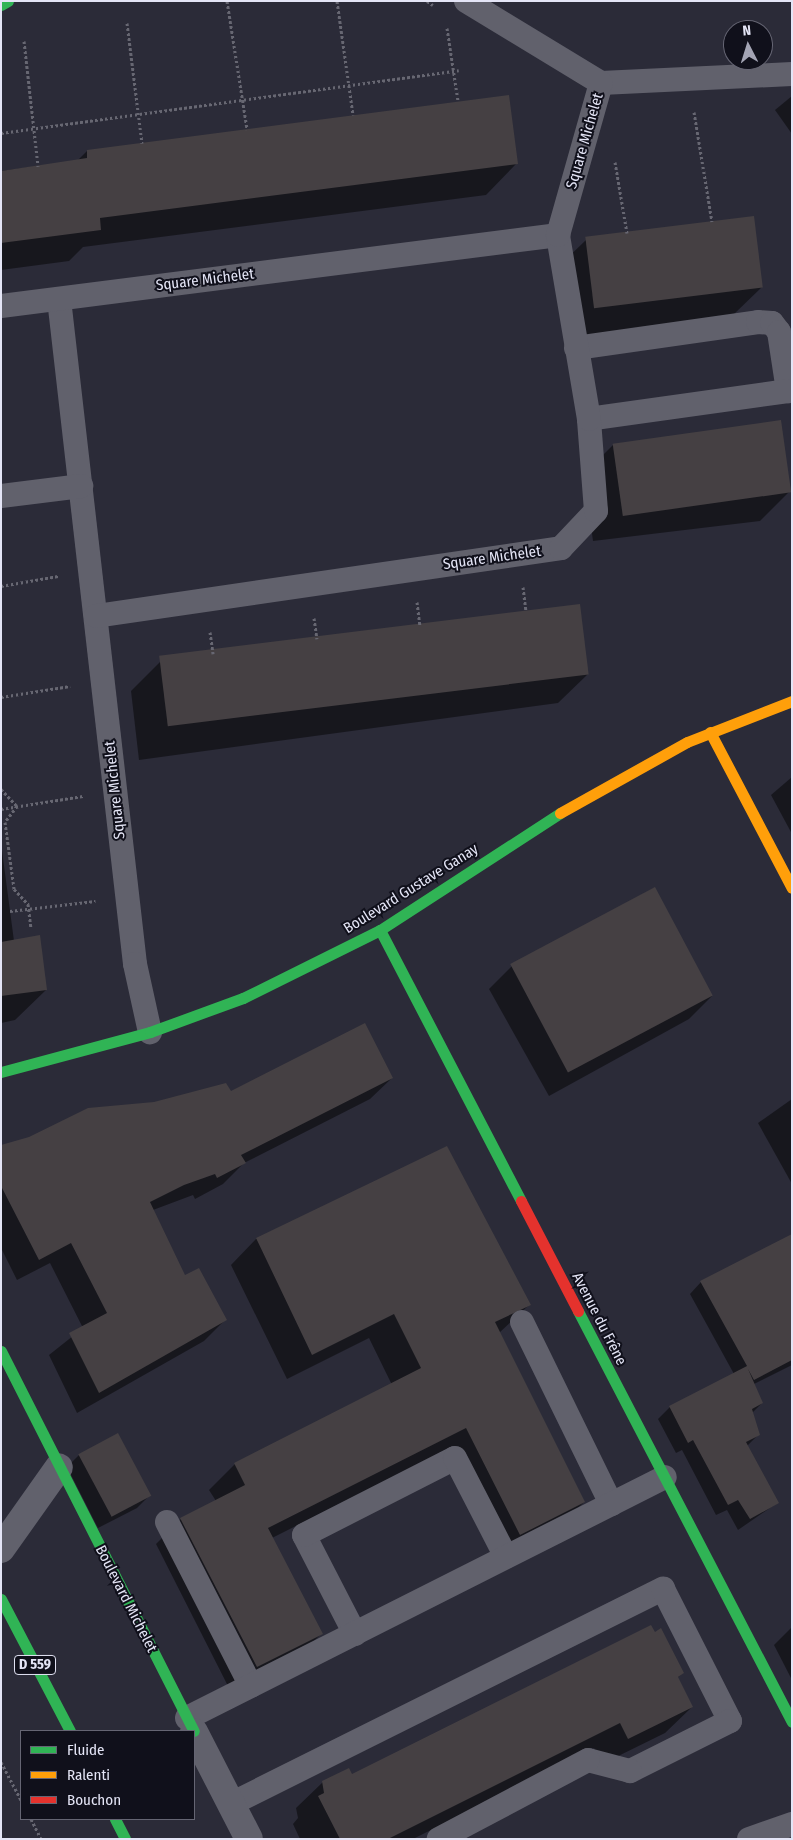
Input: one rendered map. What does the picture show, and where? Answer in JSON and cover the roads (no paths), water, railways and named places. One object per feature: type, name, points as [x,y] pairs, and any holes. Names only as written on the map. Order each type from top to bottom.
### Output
[{"type":"street","points":[[1,4],[8,1]]},
{"type":"street","name":"Boulevard Gustave Ganay","points":[[1,1072],[150,1032],[244,998],[380,930],[546,821],[710,732],[792,701]]},
{"type":"street","points":[[710,732],[792,888]]},
{"type":"street","name":"Avenue du Frêne","points":[[380,930],[792,1722]]},
{"type":"street","name":"Boulevard Michelet","points":[[1,1351],[191,1727]]},
{"type":"street","points":[[1,1549],[59,1467]]},
{"type":"street","name":"D 559","points":[[1,1599],[69,1730]]},
{"type":"street","name":"Boulevard Michelet","points":[[195,1735],[249,1839]]},
{"type":"street","points":[[116,1820],[125,1839]]},
{"type":"lane","name":"Square Michelet","points":[[96,616],[561,548],[596,511],[589,419],[558,235],[601,83],[466,1]]},
{"type":"lane","points":[[601,83],[792,74]]},
{"type":"lane","name":"Square Michelet","points":[[1,306],[558,235]]},
{"type":"lane","name":"Square Michelet","points":[[59,298],[135,964],[150,1032]]},
{"type":"lane","points":[[576,348],[772,323],[779,332],[789,386],[589,419]]},
{"type":"lane","points":[[1,496],[81,486]]},
{"type":"lane","points":[[522,1322],[611,1504]]},
{"type":"lane","points":[[355,1634],[304,1534],[455,1458],[506,1557]]},
{"type":"lane","points":[[191,1727],[250,1686],[665,1477]]},
{"type":"lane","points":[[167,1522],[250,1686]]},
{"type":"lane","points":[[231,1804],[663,1589],[730,1721],[630,1771],[588,1760],[439,1839]]},
{"type":"lane","points":[[749,1839],[788,1830]]}]
